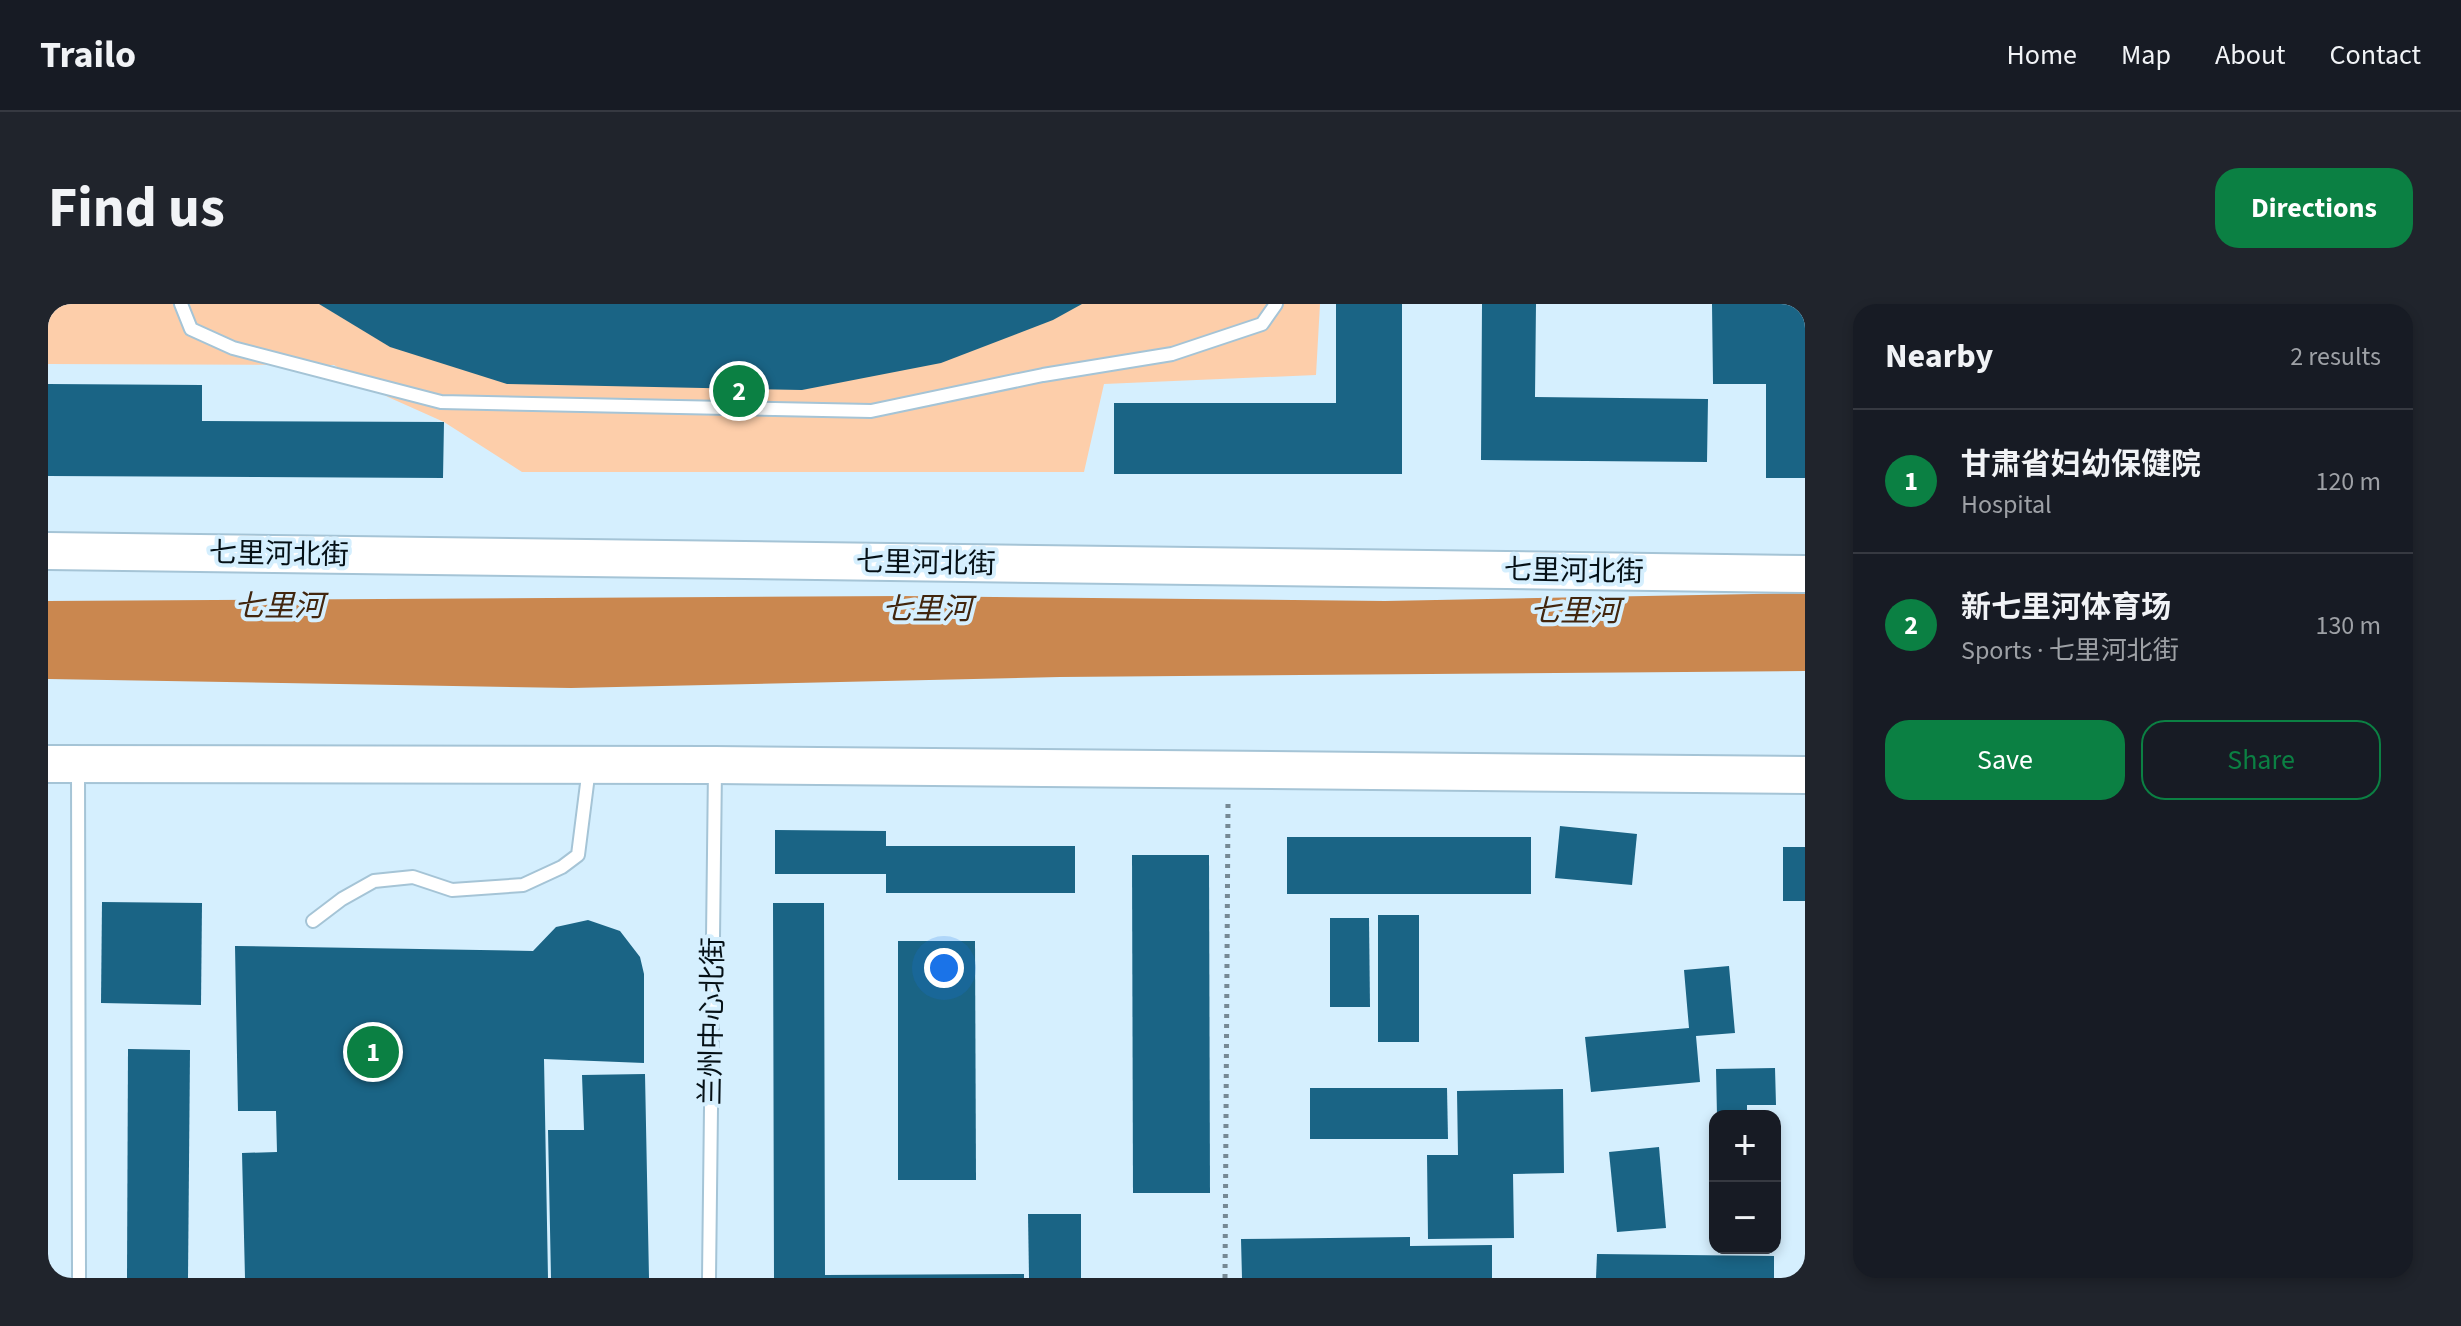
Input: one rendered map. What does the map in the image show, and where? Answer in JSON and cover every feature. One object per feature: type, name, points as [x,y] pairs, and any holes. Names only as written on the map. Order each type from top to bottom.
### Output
[{"type":"street","name":"七里河北街","points":[[48,551],[1805,574]]},
{"type":"street","points":[[63,764],[715,765],[1805,775]]},
{"type":"lane","points":[[181,304],[191,329],[233,348],[441,402],[871,411],[1043,375],[1172,354],[1262,324],[1276,304]]},
{"type":"lane","points":[[63,764],[79,1278]]},
{"type":"lane","points":[[313,921],[342,899],[374,881],[413,877],[452,890],[523,885],[562,867],[578,855],[590,765]]},
{"type":"lane","name":"兰州中心北街","points":[[709,1278],[715,765]]},
{"type":"path","points":[[1225,1278],[1229,770]]},
{"type":"shaded area","points":[[48,304],[1320,304],[1316,375],[1104,384],[1084,472],[522,472],[444,422],[388,397],[334,365],[48,364]]},
{"type":"water","name":"七里河","points":[[1805,593],[1805,671],[1060,677],[571,688],[48,679],[48,601],[901,596],[1385,601]]},
{"type":"building","points":[[319,304],[1082,304],[1053,320],[941,363],[802,390],[507,384],[390,347]]},
{"type":"building","points":[[1336,304],[1402,304],[1402,474],[1114,474],[1114,403],[1336,403]]},
{"type":"building","points":[[1482,304],[1536,304],[1535,397],[1708,399],[1707,462],[1481,460]]},
{"type":"building","points":[[1712,304],[1805,304],[1805,478],[1766,478],[1766,384],[1713,384]]},
{"type":"building","points":[[48,384],[202,385],[202,421],[444,422],[443,478],[48,476]]},
{"type":"building","points":[[1560,826],[1637,834],[1632,885],[1555,878]]},
{"type":"building","points":[[775,830],[886,831],[886,846],[1075,846],[1075,893],[886,893],[886,874],[775,874]]},
{"type":"building","points":[[1287,837],[1531,837],[1531,894],[1287,894]]},
{"type":"building","points":[[1783,847],[1805,847],[1805,901],[1783,901]]},
{"type":"building","points":[[1132,855],[1209,855],[1210,1193],[1133,1193]]},
{"type":"building","points":[[102,902],[202,903],[201,1005],[101,1003]]},
{"type":"building","points":[[773,903],[824,903],[825,1275],[1024,1274],[1024,1278],[774,1278]]},
{"type":"building","points":[[1378,915],[1419,915],[1419,1042],[1378,1042]]},
{"type":"building","points":[[1330,918],[1369,918],[1370,1007],[1330,1007]]},
{"type":"building","points":[[588,920],[620,931],[640,957],[644,974],[644,1063],[544,1059],[548,1278],[245,1278],[242,1153],[277,1152],[276,1111],[238,1111],[235,946],[533,951],[556,927]]},
{"type":"building","points":[[898,941],[975,941],[976,1180],[898,1180]]},
{"type":"building","points":[[1729,966],[1735,1033],[1696,1036],[1700,1082],[1591,1092],[1585,1037],[1689,1028],[1684,970]]},
{"type":"building","points":[[128,1049],[190,1050],[188,1278],[127,1278]]},
{"type":"building","points":[[1775,1068],[1776,1105],[1747,1105],[1747,1110],[1717,1110],[1716,1069]]},
{"type":"building","points":[[645,1074],[649,1278],[551,1278],[548,1130],[584,1130],[582,1075]]},
{"type":"building","points":[[1310,1088],[1447,1088],[1448,1139],[1310,1139]]},
{"type":"building","points":[[1563,1089],[1564,1173],[1513,1174],[1514,1238],[1428,1239],[1427,1155],[1458,1155],[1457,1091]]},
{"type":"building","points":[[1659,1147],[1666,1228],[1617,1232],[1609,1152]]},
{"type":"building","points":[[1028,1214],[1081,1214],[1081,1278],[1029,1278]]},
{"type":"building","points":[[1410,1237],[1410,1246],[1492,1245],[1492,1278],[1242,1278],[1241,1239]]},
{"type":"building","points":[[1597,1254],[1774,1256],[1774,1278],[1596,1278]]},
{"type":"place","name":"新七里河体育场","points":[[739,391]]},
{"type":"place","name":"甘肃省妇幼保健院","points":[[373,1052]]}]
